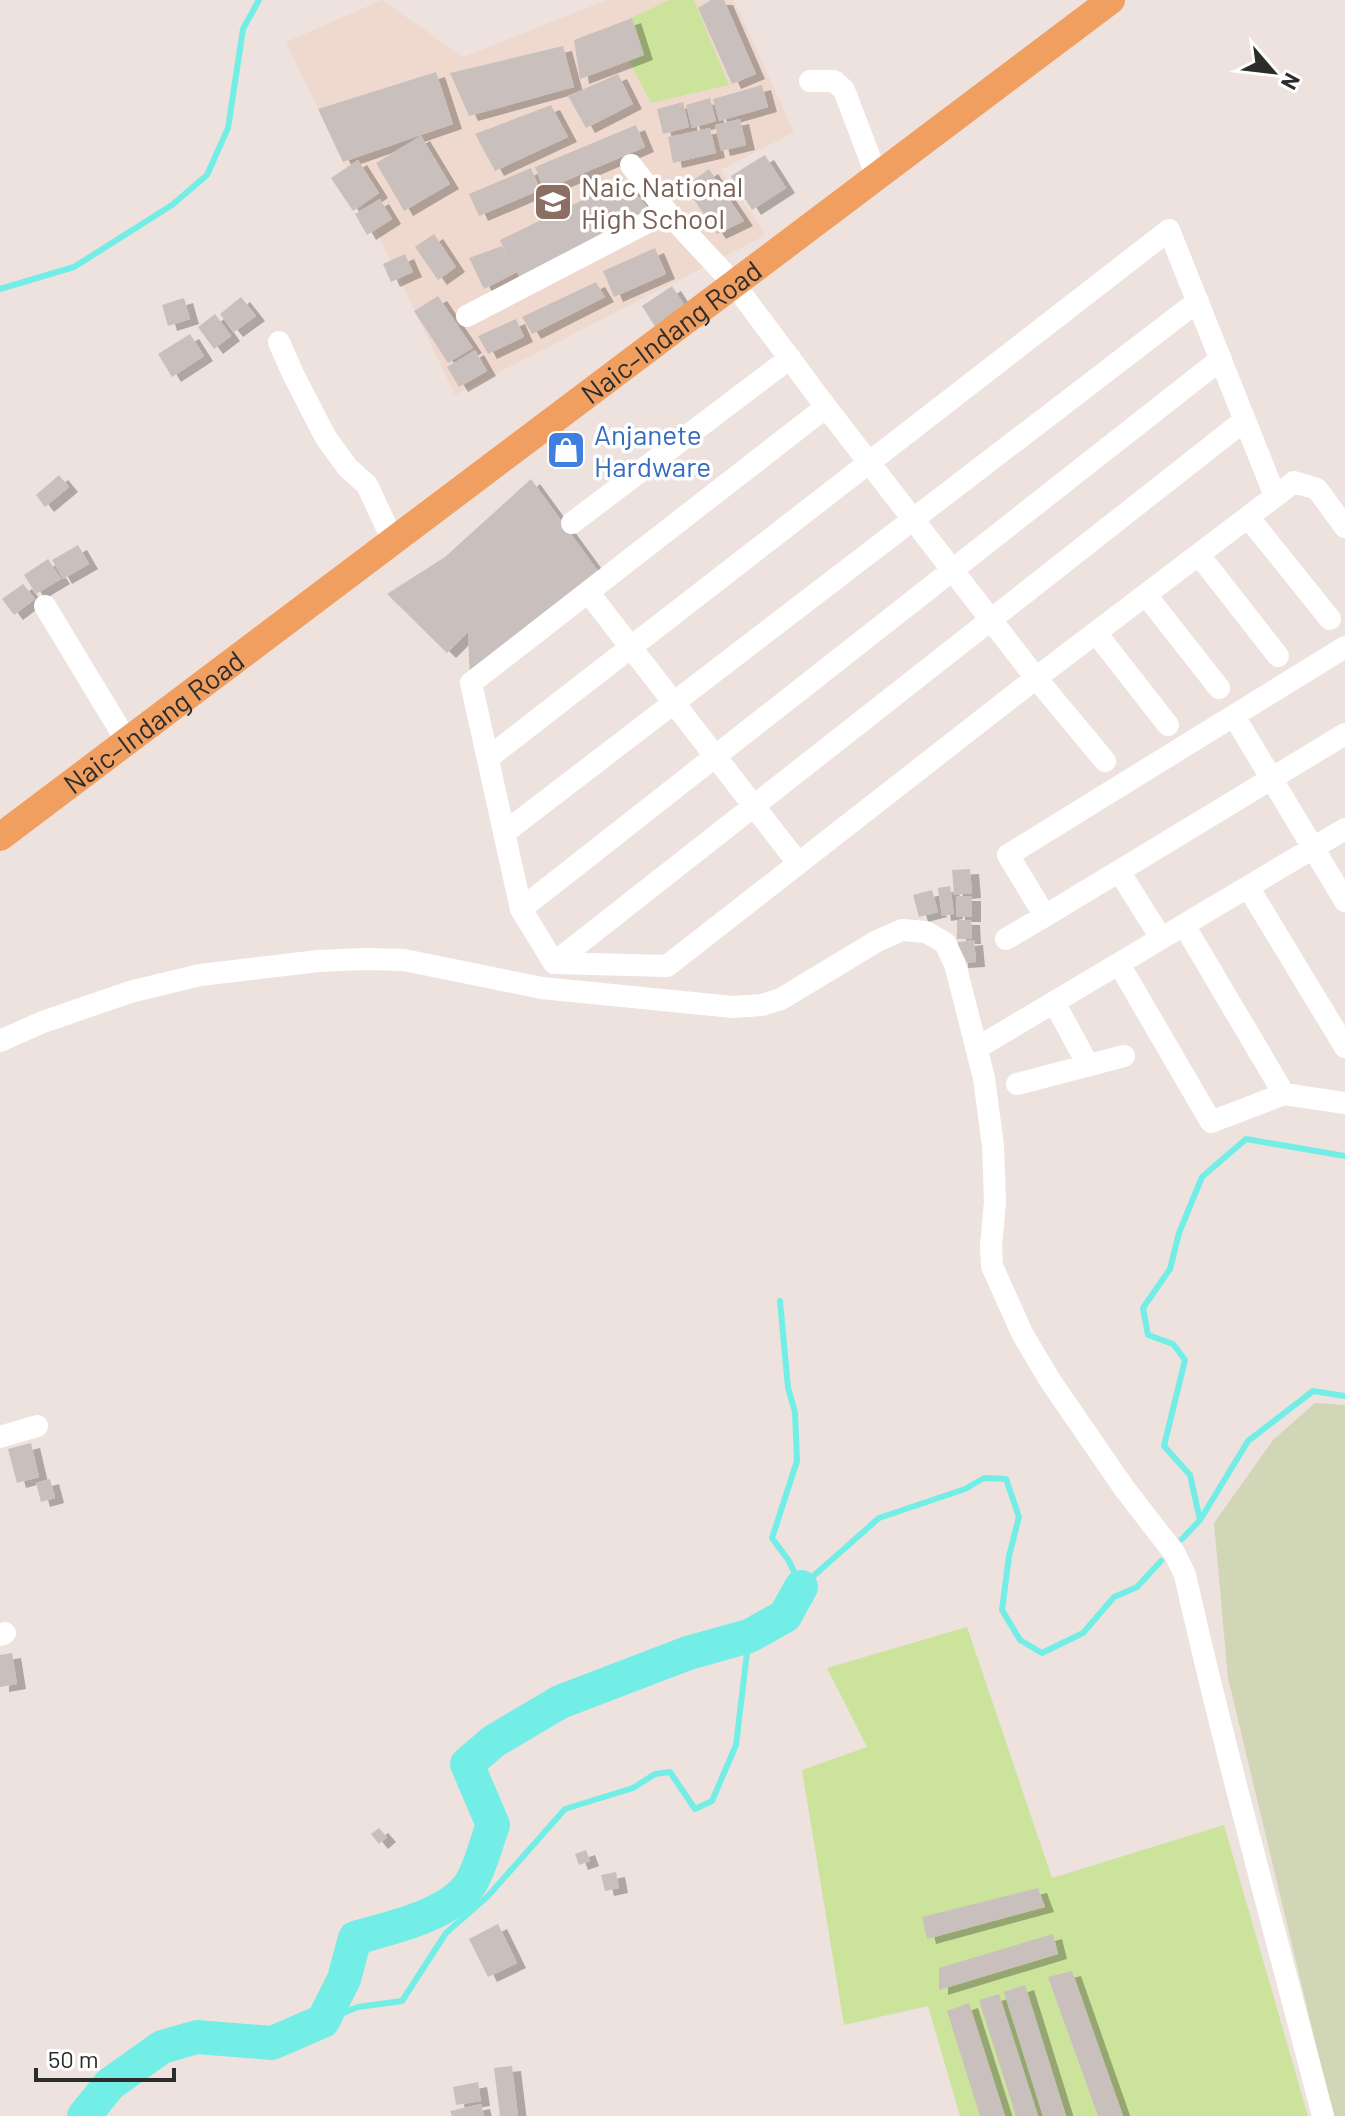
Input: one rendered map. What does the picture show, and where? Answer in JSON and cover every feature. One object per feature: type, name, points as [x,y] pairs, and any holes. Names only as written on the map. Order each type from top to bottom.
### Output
[{"type":"main road","name":"Naic–Indang Road","points":[[0,837],[1111,0]]},
{"type":"street","points":[[810,81],[834,81],[844,90],[877,177]]},
{"type":"street","points":[[631,165],[667,212],[734,284],[952,570],[1105,761]]},
{"type":"street","points":[[467,316],[667,212]]},
{"type":"street","points":[[488,758],[1169,230],[1275,496]]},
{"type":"street","points":[[504,833],[1198,301]]},
{"type":"street","points":[[279,342],[326,438],[348,468],[367,485],[393,541]]},
{"type":"street","points":[[572,523],[790,358]]},
{"type":"street","points":[[521,909],[1221,359]]},
{"type":"street","points":[[554,963],[521,909],[471,683],[826,407]]},
{"type":"street","points":[[554,963],[1245,420]]},
{"type":"street","points":[[554,963],[667,966],[1036,678],[1294,482],[1317,489],[1345,527]]},
{"type":"street","points":[[1248,517],[1330,619]]},
{"type":"street","points":[[1199,555],[1278,656]]},
{"type":"street","points":[[588,592],[798,863]]},
{"type":"street","points":[[1146,595],[1219,688]]},
{"type":"street","points":[[45,606],[126,740]]},
{"type":"street","points":[[1096,633],[1168,725]]},
{"type":"street","points":[[1045,916],[1008,855],[1345,647]]},
{"type":"street","points":[[1234,716],[1345,901]]},
{"type":"street","points":[[1006,939],[1345,734]]},
{"type":"street","points":[[977,1048],[1345,829]]},
{"type":"street","points":[[1119,871],[1161,938]]},
{"type":"street","points":[[1248,887],[1345,1047]]},
{"type":"street","points":[[1184,925],[1284,1094]]},
{"type":"street","points":[[0,1041],[43,1022],[130,992],[200,975],[318,961],[404,960],[542,988],[733,1007],[762,1005],[781,999],[877,941],[902,930],[926,932],[945,943],[955,964],[984,1078],[993,1146],[995,1202],[992,1266],[1022,1333],[1042,1367],[1124,1488],[1175,1554],[1185,1575],[1224,1743],[1261,1872],[1323,2116]]},
{"type":"street","points":[[1119,964],[1211,1122],[1284,1094],[1345,1103]]},
{"type":"street","points":[[1054,1002],[1088,1065]]},
{"type":"street","points":[[1017,1084],[1124,1056]]},
{"type":"street","points":[[0,1437],[37,1426]]},
{"type":"shaded area","name":"Naic National High School","points":[[382,0],[463,57],[607,0],[734,0],[794,132],[721,170],[766,235],[455,395],[286,42]]},
{"type":"green space","points":[[670,0],[694,0],[729,85],[651,103],[629,61],[644,55],[630,18]]},
{"type":"green space","points":[[1315,1403],[1345,1405],[1345,2116],[1333,2116],[1228,1678],[1214,1523],[1273,1440]]},
{"type":"green space","points":[[967,1627],[1052,1878],[1224,1825],[1308,2116],[960,2116],[928,2006],[844,2025],[802,1770],[867,1747],[827,1668]]},
{"type":"building","points":[[711,0],[724,0],[756,74],[732,84],[698,8]]},
{"type":"building","points":[[632,18],[644,55],[580,79],[574,40]]},
{"type":"building","points":[[563,46],[574,87],[469,116],[450,73]]},
{"type":"building","points":[[436,72],[453,124],[343,162],[318,109]]},
{"type":"building","points":[[618,74],[633,104],[586,128],[568,96]]},
{"type":"building","points":[[762,85],[768,107],[719,121],[713,99]]},
{"type":"building","points":[[710,98],[716,121],[692,128],[686,105]]},
{"type":"building","points":[[683,102],[689,127],[663,134],[657,109]]},
{"type":"building","points":[[551,105],[568,137],[495,171],[475,134]]},
{"type":"building","points":[[740,119],[746,145],[721,151],[715,125]]},
{"type":"building","points":[[636,125],[645,147],[544,190],[535,167]]},
{"type":"building","points":[[710,128],[716,153],[673,163],[668,137]]},
{"type":"building","points":[[421,136],[450,184],[404,211],[376,163]]},
{"type":"building","points":[[765,155],[786,188],[752,210],[731,176]]},
{"type":"building","points":[[358,160],[379,193],[353,211],[331,178]]},
{"type":"building","points":[[531,168],[540,190],[479,216],[469,194]]},
{"type":"building","points":[[709,169],[744,221],[717,234],[685,186]]},
{"type":"building","points":[[624,180],[649,209],[521,279],[517,272],[484,289],[469,258],[502,246],[507,255],[500,240]]},
{"type":"building","points":[[380,199],[392,219],[367,235],[355,214]]},
{"type":"building","points":[[434,234],[456,267],[438,280],[415,247]]},
{"type":"building","points":[[655,248],[666,274],[614,297],[603,271]]},
{"type":"building","points":[[405,254],[413,272],[391,282],[383,264]]},
{"type":"building","points":[[596,282],[605,297],[532,334],[522,317]]},
{"type":"building","points":[[672,286],[686,308],[656,328],[642,306]]},
{"type":"building","points":[[438,296],[473,348],[448,363],[414,311]]},
{"type":"building","points":[[241,297],[256,316],[234,332],[220,314]]},
{"type":"building","points":[[184,298],[190,319],[168,326],[162,305]]},
{"type":"building","points":[[215,314],[231,336],[214,349],[198,327]]},
{"type":"building","points":[[516,319],[524,337],[488,354],[478,336]]},
{"type":"building","points":[[190,334],[204,356],[172,377],[158,354]]},
{"type":"building","points":[[475,350],[487,371],[459,387],[447,367]]},
{"type":"building","points":[[59,475],[69,487],[45,507],[36,495]]},
{"type":"building","points":[[531,479],[603,578],[470,682],[468,632],[447,653],[387,594],[445,557]]},
{"type":"building","points":[[78,545],[89,564],[63,579],[52,560]]},
{"type":"building","points":[[48,559],[61,579],[36,594],[24,575]]},
{"type":"building","points":[[23,584],[35,599],[14,615],[2,599]]},
{"type":"building","points":[[970,869],[972,893],[954,895],[952,870]]},
{"type":"building","points":[[950,886],[954,914],[942,916],[938,888]]},
{"type":"building","points":[[932,890],[938,912],[919,917],[913,895]]},
{"type":"building","points":[[956,896],[972,896],[972,917],[956,917]]},
{"type":"building","points":[[957,920],[971,920],[972,939],[957,939]]},
{"type":"building","points":[[974,940],[976,962],[959,963],[958,942]]},
{"type":"building","points":[[31,1443],[39,1477],[17,1483],[8,1449]]},
{"type":"building","points":[[50,1479],[55,1498],[41,1502],[36,1483]]},
{"type":"building","points":[[12,1653],[17,1684],[0,1687],[0,1655]]},
{"type":"building","points":[[379,1828],[387,1837],[379,1844],[371,1834]]},
{"type":"building","points":[[586,1850],[590,1861],[579,1865],[575,1854]]},
{"type":"building","points":[[616,1872],[619,1888],[605,1891],[601,1875]]},
{"type":"building","points":[[1038,1888],[1045,1907],[927,1939],[922,1917]]},
{"type":"building","points":[[498,1924],[517,1963],[488,1977],[469,1939]]},
{"type":"building","points":[[1053,1934],[1058,1954],[939,1990],[939,1968]]},
{"type":"building","points":[[1072,1971],[1123,2116],[1098,2116],[1048,1977]]},
{"type":"building","points":[[1025,1985],[1066,2116],[1043,2116],[1004,1992]]},
{"type":"building","points":[[999,1994],[1038,2116],[1016,2116],[979,2000]]},
{"type":"building","points":[[969,2003],[1005,2116],[980,2116],[947,2011]]},
{"type":"building","points":[[512,2066],[518,2116],[500,2116],[494,2068]]},
{"type":"building","points":[[478,2082],[481,2101],[456,2105],[453,2087]]},
{"type":"building","points":[[481,2104],[484,2116],[452,2116],[450,2111]]},
{"type":"waterway","points":[[0,289],[74,267],[172,205],[207,175],[228,128],[243,29],[259,0]]},
{"type":"waterway","points":[[1200,1520],[1190,1475],[1164,1446],[1185,1360],[1173,1344],[1148,1335],[1143,1308],[1170,1269],[1179,1233],[1202,1177],[1246,1139],[1345,1156]]},
{"type":"waterway","points":[[780,1301],[788,1388],[795,1412],[797,1461],[772,1538],[789,1561],[801,1587],[879,1518],[965,1489],[984,1478],[1006,1479],[1019,1517],[1009,1556],[1002,1610],[1020,1640],[1042,1653],[1083,1633],[1114,1597],[1137,1587],[1161,1561]]},
{"type":"waterway","points":[[1182,1539],[1200,1520],[1248,1441],[1313,1391],[1345,1396]]},
{"type":"waterway","points":[[84,2116],[110,2084],[162,2047],[197,2037],[272,2043],[323,2021],[344,1979],[355,1938],[435,1912],[462,1894],[471,1883],[493,1825],[467,1764],[494,1741],[560,1702],[688,1653],[749,1636],[785,1616],[801,1587]]},
{"type":"waterway","points":[[323,2021],[358,2007],[402,2001],[446,1933],[488,1896],[565,1809],[633,1788],[655,1774],[670,1772],[695,1809],[712,1801],[736,1745],[749,1636]]},
{"type":"place","name":"Naic National High School","points":[[553,202]]},
{"type":"place","name":"Anjanete Hardware","points":[[566,450]]}]
